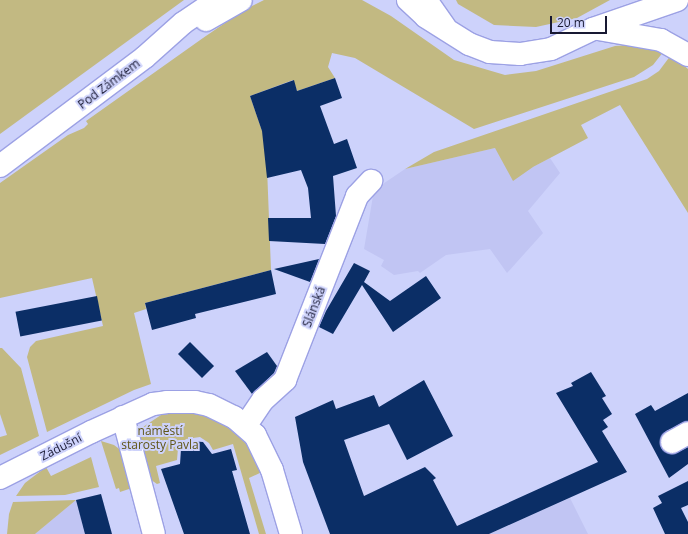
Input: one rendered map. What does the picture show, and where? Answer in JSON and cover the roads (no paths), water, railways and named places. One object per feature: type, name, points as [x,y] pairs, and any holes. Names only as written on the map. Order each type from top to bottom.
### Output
[{"type":"main road","name":"Pod Zámkem","points":[[0,166],[145,57],[183,23],[217,0]]},
{"type":"main road","points":[[145,57],[240,0]]},
{"type":"main road","points":[[393,0],[426,9]]},
{"type":"main road","points":[[408,0],[426,9],[451,34],[490,52],[520,54],[551,49],[593,29],[677,0]]},
{"type":"main road","points":[[593,29],[630,0]]},
{"type":"main road","points":[[593,29],[661,40],[688,55]]},
{"type":"main road","name":"Slánská","points":[[246,425],[263,400],[285,380],[357,196],[371,181]]},
{"type":"main road","points":[[154,534],[123,417],[153,404],[181,401],[209,405],[246,425],[264,448],[291,534]]},
{"type":"main road","name":"Zádušní","points":[[0,478],[123,417]]},
{"type":"park label","name":"náměstí starosty Pavla","points":[[160,438]]}]
